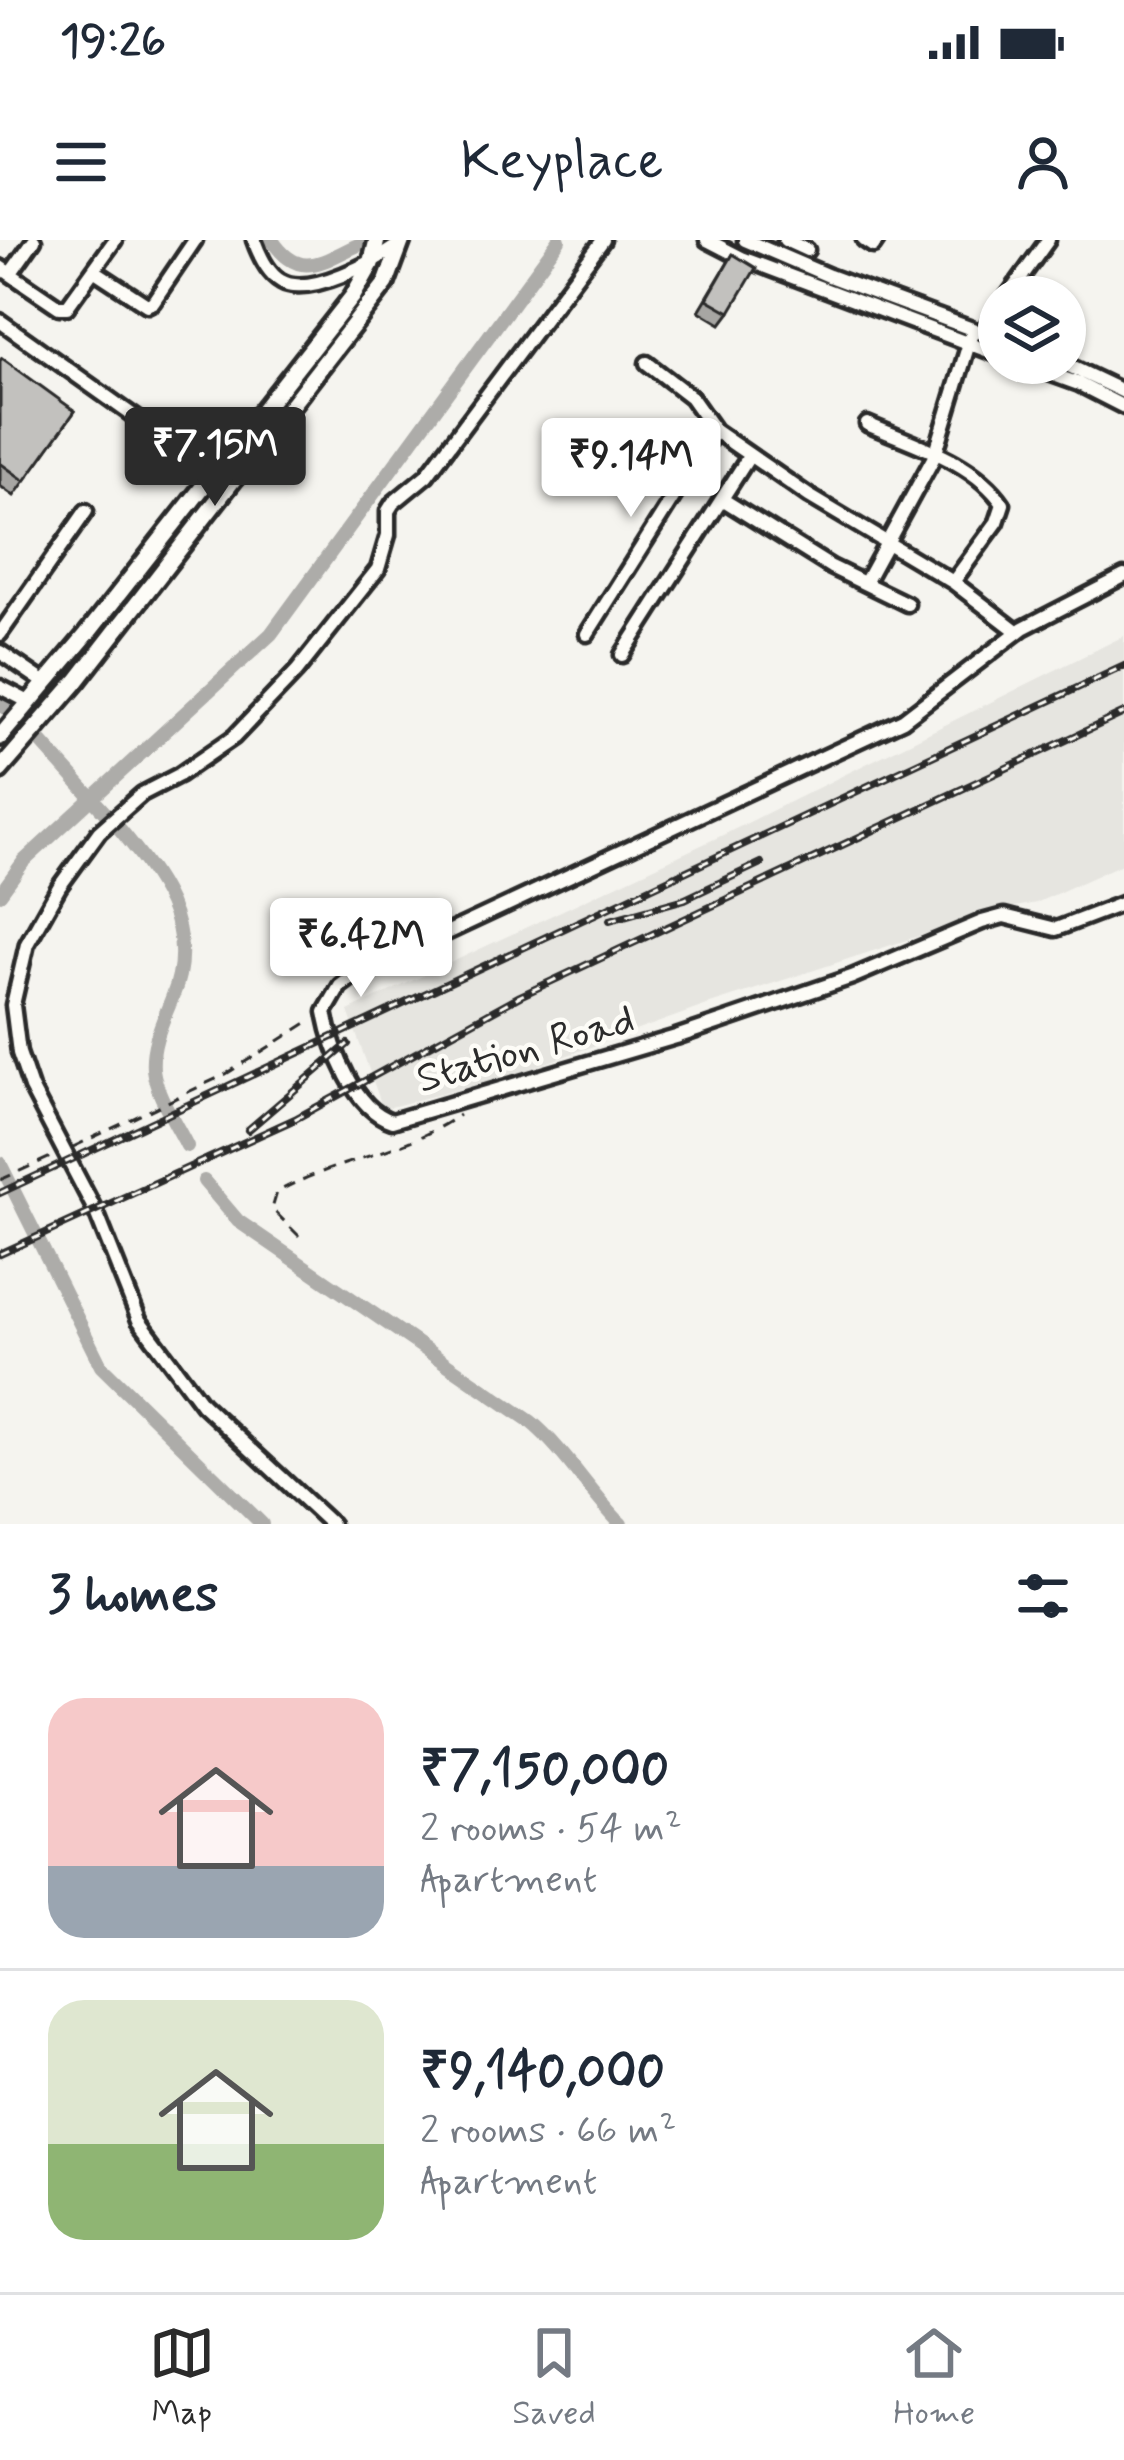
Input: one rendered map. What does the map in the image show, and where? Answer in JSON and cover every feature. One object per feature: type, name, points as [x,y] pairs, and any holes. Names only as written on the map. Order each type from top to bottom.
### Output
[{"type":"main road","points":[[0,770],[77,681],[386,283],[402,242]]},
{"type":"main road","points":[[0,737],[353,296],[374,252]]},
{"type":"street","points":[[34,240],[5,271],[62,308],[70,305],[115,240]]},
{"type":"street","points":[[94,271],[147,305],[195,240]]},
{"type":"street","points":[[254,240],[272,271],[292,284],[309,284],[402,242]]},
{"type":"street","points":[[331,1524],[202,1404],[139,1320],[96,1212],[45,1118],[19,1053],[13,1005],[19,971],[40,917],[99,832],[142,794],[234,737],[364,592],[379,569],[393,503],[428,475],[603,240]]},
{"type":"street","points":[[707,240],[742,258],[978,336]]},
{"type":"street","points":[[746,240],[978,338]]},
{"type":"street","points":[[784,240],[807,250]]},
{"type":"street","points":[[864,240],[873,246],[877,240]]},
{"type":"street","points":[[1022,276],[1048,240]]},
{"type":"street","points":[[0,321],[212,471]]},
{"type":"street","points":[[865,583],[935,454],[978,332]]},
{"type":"street","points":[[647,363],[691,397],[716,431],[953,583],[1018,632]]},
{"type":"street","points":[[1086,374],[1124,392]]},
{"type":"street","points":[[1079,384],[1124,407]]},
{"type":"street","points":[[867,424],[984,481],[1003,504],[997,522],[953,583]]},
{"type":"street","points":[[587,634],[716,431]]},
{"type":"street","points":[[622,655],[750,455]]},
{"type":"street","points":[[722,499],[815,557],[907,604]]},
{"type":"street","points":[[0,634],[86,511]]},
{"type":"street","points":[[325,1012],[329,1000],[352,977],[903,719],[1018,632],[1124,576]]},
{"type":"street","points":[[0,652],[44,682]]},
{"type":"street","points":[[0,687],[29,702]]},
{"type":"street","name":"Station Road","points":[[325,1012],[330,1041],[370,1111],[392,1120],[676,1037],[852,977],[982,922],[1004,916],[1056,929],[1124,903]]},
{"type":"path","points":[[0,1180],[226,1074],[325,1012]]},
{"type":"path","points":[[299,1236],[272,1209],[278,1192],[314,1172],[398,1147],[434,1130],[457,1117],[460,1099]]},
{"type":"shaded area","points":[[1124,636],[1124,863],[1036,903],[996,911],[707,1005],[510,1076],[383,1109],[348,1011],[725,834]]},
{"type":"building","points":[[733,254],[756,268],[730,312],[707,299]]},
{"type":"building","points":[[2,358],[75,411],[25,481],[0,463]]},
{"type":"waterway","points":[[272,240],[295,262],[307,265],[371,240]]},
{"type":"waterway","points":[[0,894],[24,861],[271,634],[559,240]]},
{"type":"waterway","points":[[0,705],[9,710]]},
{"type":"waterway","points":[[35,735],[107,815]]},
{"type":"waterway","points":[[114,822],[159,882],[178,925],[180,972],[156,1042],[153,1069],[162,1099],[187,1146]]},
{"type":"waterway","points":[[0,1163],[101,1366],[262,1524]]},
{"type":"waterway","points":[[204,1181],[238,1221],[530,1421],[621,1524]]},
{"type":"railway","points":[[0,1193],[1124,666]]},
{"type":"railway","points":[[0,1254],[295,1119],[520,996],[1124,713]]},
{"type":"railway","points":[[610,920],[685,899],[761,863]]},
{"type":"railway","points":[[248,1130],[348,1044]]}]
